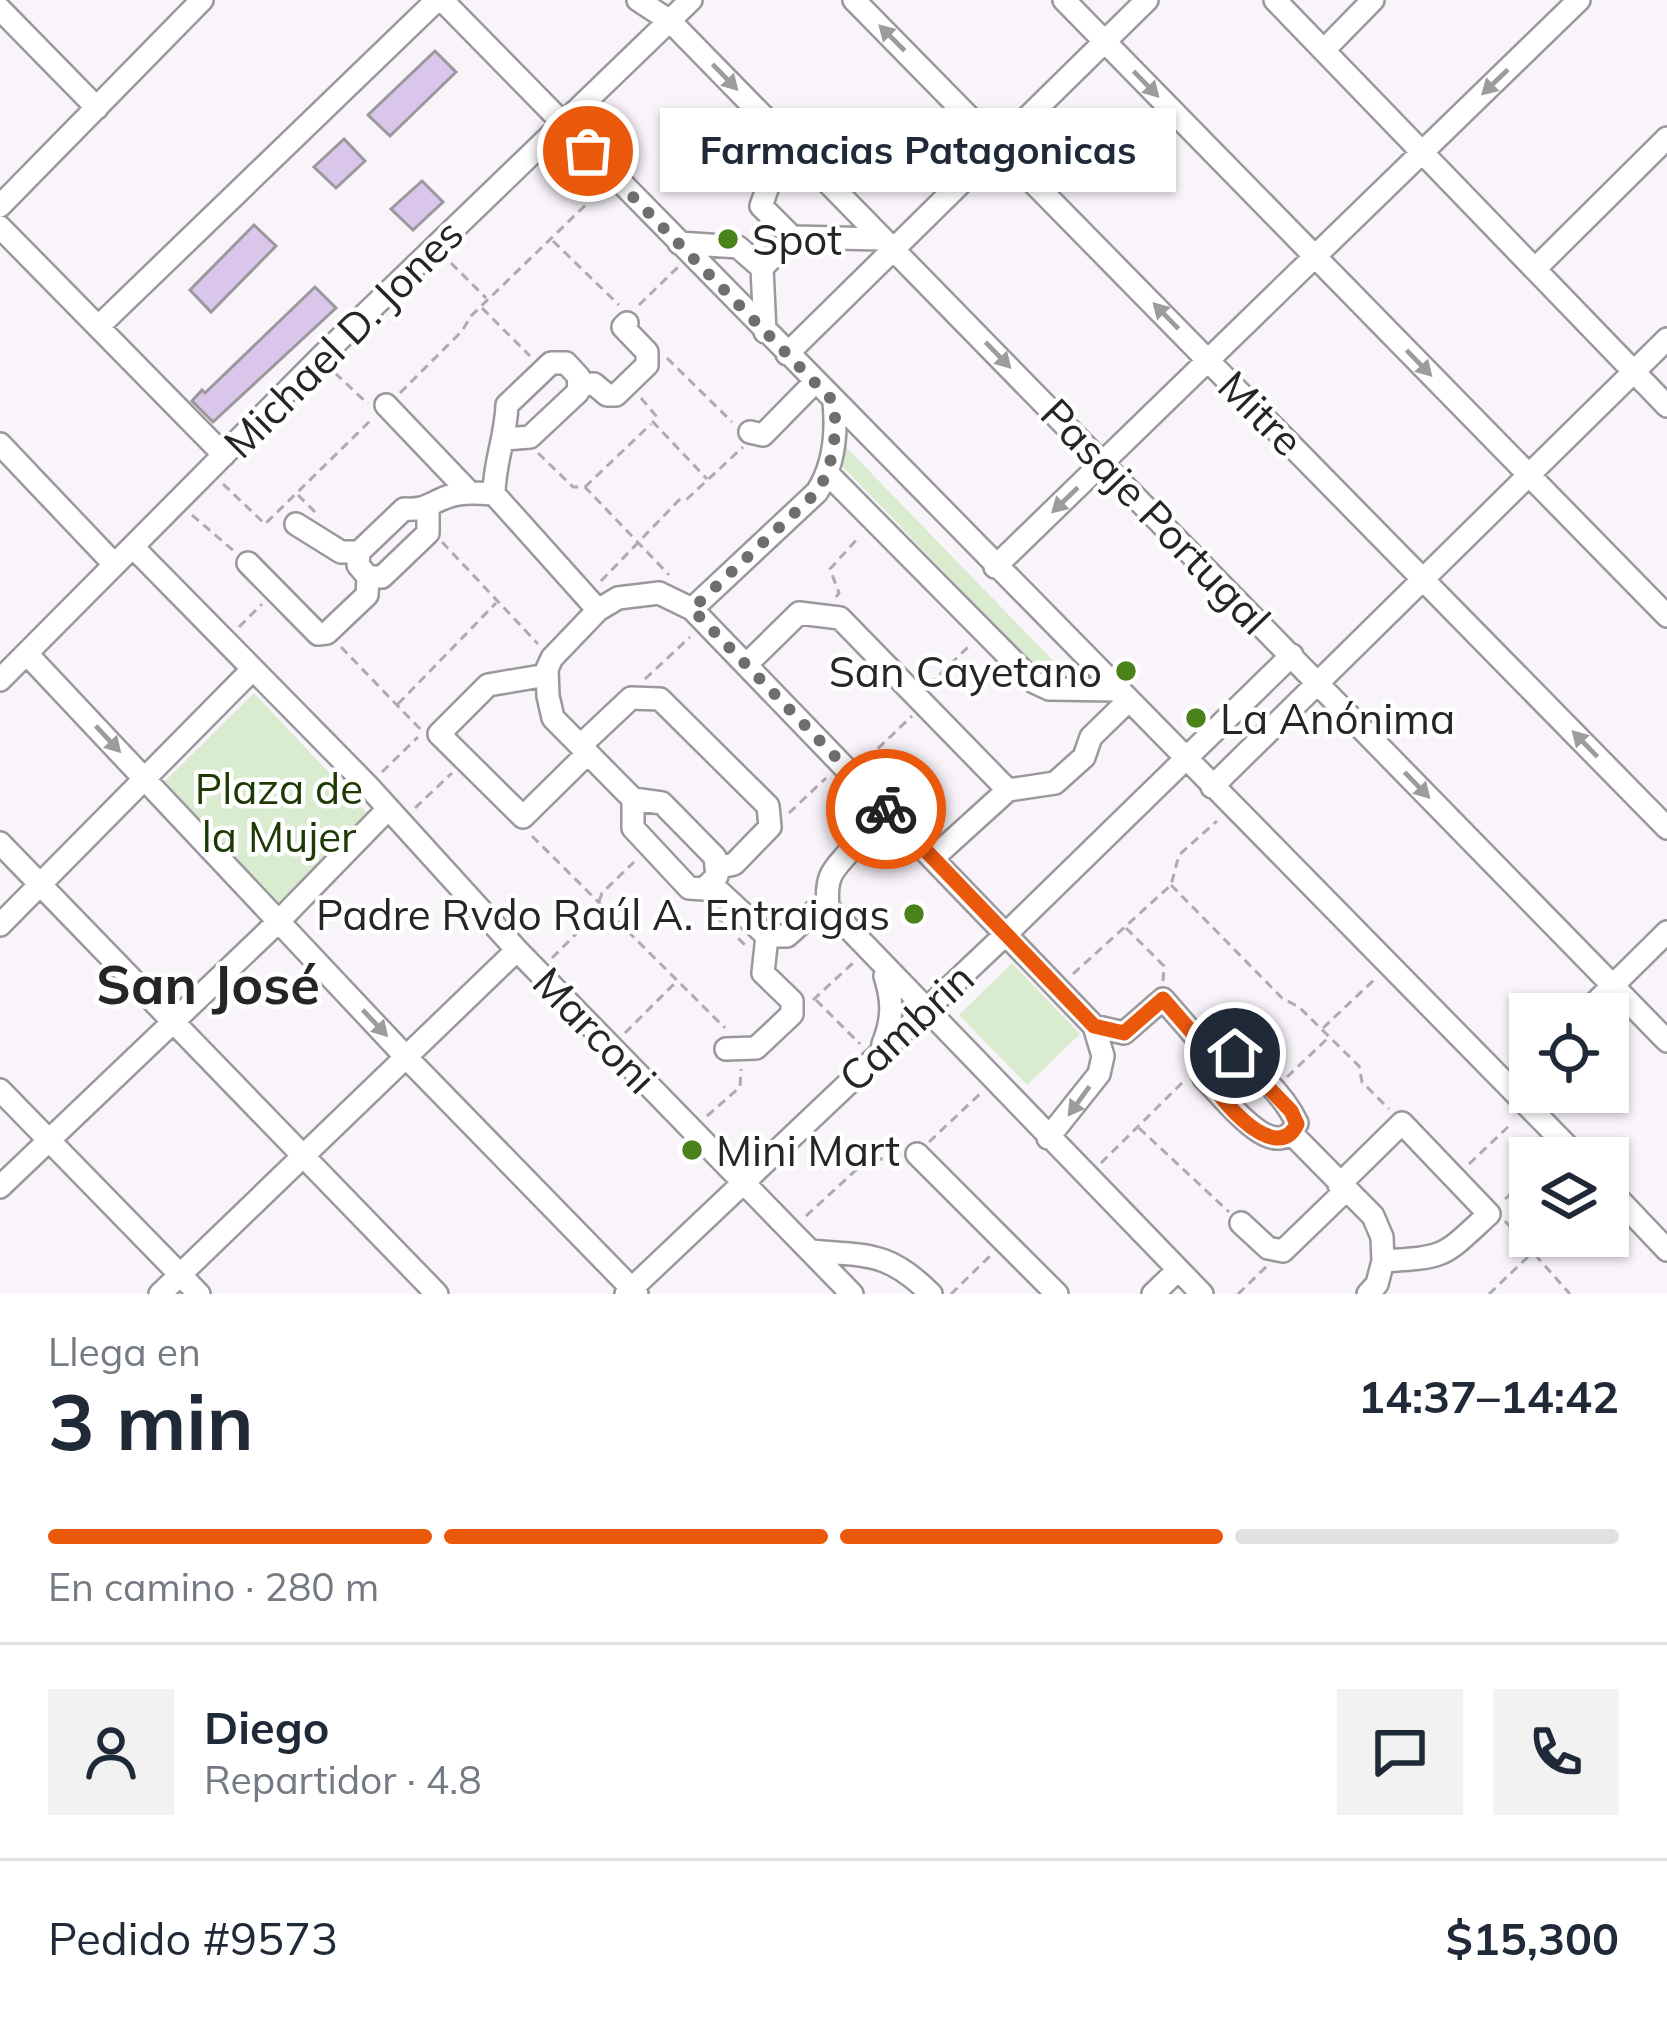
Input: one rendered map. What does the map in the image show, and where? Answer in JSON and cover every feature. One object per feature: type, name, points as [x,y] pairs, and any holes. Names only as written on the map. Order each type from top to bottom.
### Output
[{"type":"street","points":[[0,206],[202,0]]},
{"type":"street","points":[[98,327],[439,0],[1509,1085]]},
{"type":"street","name":"Pasaje Portugal","points":[[638,0],[670,21],[1667,1041]]},
{"type":"street","name":"Michael D. Jones","points":[[0,680],[322,356],[691,0]]},
{"type":"street","name":"Mitre","points":[[854,0],[1667,828]]},
{"type":"street","points":[[1064,0],[1667,616]]},
{"type":"street","points":[[787,355],[888,244],[1147,0]]},
{"type":"street","points":[[1275,0],[1667,406]]},
{"type":"street","points":[[1324,50],[1373,0]]},
{"type":"street","points":[[995,567],[1579,0]]},
{"type":"street","points":[[0,10],[97,108]]},
{"type":"street","points":[[1535,269],[1667,138]]},
{"type":"street","points":[[785,139],[761,206],[792,237],[888,244]]},
{"type":"street","points":[[0,227],[98,327],[217,463]]},
{"type":"street","points":[[762,268],[792,237]]},
{"type":"street","points":[[684,249],[738,247],[762,268],[765,332]]},
{"type":"street","points":[[578,385],[594,384],[607,395],[616,394],[647,365],[646,352],[622,327],[627,323]]},
{"type":"street","points":[[1212,787],[1667,339]]},
{"type":"street","points":[[506,440],[530,437],[578,392],[579,377],[566,363],[550,363],[507,405],[506,440],[494,469],[494,494],[598,610]]},
{"type":"street","points":[[750,432],[763,435],[814,382]]},
{"type":"street","points":[[692,609],[817,492],[828,474],[836,424],[834,402]]},
{"type":"street","points":[[386,405],[470,492]]},
{"type":"street","points":[[0,443],[114,564]]},
{"type":"street","points":[[828,474],[1034,682],[1049,689],[1122,695]]},
{"type":"street","points":[[296,524],[341,552],[358,552],[404,509],[428,510],[442,498],[470,492],[494,494]]},
{"type":"street","points":[[368,577],[382,577],[428,532],[428,510]]},
{"type":"street","name":"Marconi","points":[[133,547],[853,1294]]},
{"type":"street","points":[[248,563],[318,634],[327,633],[367,595],[368,577],[358,565],[358,552]]},
{"type":"street","points":[[713,875],[734,864],[770,827],[768,806],[660,699],[631,698],[523,817],[439,734],[488,685],[550,666],[598,610],[618,598],[659,593],[692,609],[1094,1026],[1103,1056],[1099,1074],[1048,1138]]},
{"type":"street","points":[[746,665],[799,613],[840,618],[1008,790]]},
{"type":"street","points":[[27,654],[632,1292]]},
{"type":"street","name":"Cambrin","points":[[632,1292],[1292,655]]},
{"type":"street","points":[[550,666],[554,718],[633,799],[662,803],[716,857],[704,889],[689,888],[633,828],[633,799]]},
{"type":"street","points":[[0,925],[253,669]]},
{"type":"street","points":[[933,858],[1008,790],[1055,783],[1084,758],[1091,736],[1122,695]]},
{"type":"street","points":[[858,781],[867,810],[862,834],[832,867],[826,885],[828,907],[1202,1294]]},
{"type":"street","points":[[0,1187],[395,816]]},
{"type":"street","points":[[862,834],[913,837]]},
{"type":"street","points":[[0,843],[437,1294]]},
{"type":"street","points":[[713,875],[767,936],[764,973],[792,1001],[791,1014],[756,1048],[736,1049]]},
{"type":"street","points":[[767,936],[788,936],[816,910],[828,907]]},
{"type":"street","points":[[1605,993],[1667,932]]},
{"type":"street","points":[[160,1294],[517,950]]},
{"type":"street","points":[[877,1056],[891,1024],[892,998],[880,964]]},
{"type":"street","points":[[1094,1026],[1124,1033],[1163,999],[1207,1058],[1204,1078],[1264,1138],[1282,1140],[1292,1134],[1297,1124],[1291,1111],[1235,1053],[1220,1049],[1207,1058]]},
{"type":"street","points":[[0,1090],[200,1294]]},
{"type":"street","points":[[1536,1113],[1559,1137]]},
{"type":"street","points":[[1241,1223],[1268,1248],[1283,1251],[1402,1123],[1489,1214],[1452,1250],[1433,1258],[1383,1261]]},
{"type":"street","points":[[1292,1134],[1372,1216],[1382,1237],[1383,1261],[1377,1285],[1368,1294]]},
{"type":"street","points":[[917,1154],[1057,1294]]},
{"type":"street","points":[[1629,1210],[1667,1250]]},
{"type":"street","points":[[811,1251],[868,1256],[904,1266],[931,1294]]},
{"type":"street","points":[[1154,1294],[1178,1270]]},
{"type":"path","points":[[386,405],[614,177]]},
{"type":"path","points":[[551,240],[628,315],[684,249]]},
{"type":"path","points":[[435,246],[488,300]]},
{"type":"path","points":[[481,306],[543,370]]},
{"type":"path","points":[[217,463],[265,524],[378,414],[322,356]]},
{"type":"path","points":[[601,581],[679,500],[687,499],[743,449],[744,433],[669,358],[659,357]]},
{"type":"path","points":[[530,437],[537,452],[573,487],[585,487],[657,417],[631,386]]},
{"type":"path","points":[[653,422],[709,480]]},
{"type":"path","points":[[585,487],[674,581]]},
{"type":"path","points":[[296,493],[319,516]]},
{"type":"path","points":[[180,500],[248,563]]},
{"type":"path","points":[[441,542],[550,666]]},
{"type":"path","points":[[225,641],[272,595]]},
{"type":"path","points":[[396,705],[497,602]]},
{"type":"path","points":[[333,639],[422,732],[434,735]]},
{"type":"path","points":[[858,781],[931,698],[923,691],[972,643]]},
{"type":"path","points":[[395,816],[462,764]]},
{"type":"path","points":[[1071,975],[1171,885],[1179,855],[1217,821]]},
{"type":"path","points":[[527,831],[677,981],[736,1049]]},
{"type":"path","points":[[538,972],[594,916],[602,893],[650,848]]},
{"type":"path","points":[[1171,885],[1282,998],[1299,1006],[1358,1066],[1362,1082],[1402,1123]]},
{"type":"path","points":[[1125,927],[1164,967],[1163,999]]},
{"type":"path","points":[[1322,1030],[1376,978]]},
{"type":"path","points":[[611,1046],[677,981]]},
{"type":"path","points":[[815,998],[877,1056]]},
{"type":"path","points":[[1272,1090],[1329,1037]]},
{"type":"path","points":[[1086,1177],[1207,1058]]},
{"type":"path","points":[[806,1216],[868,1159],[913,1159],[993,1082]]},
{"type":"path","points":[[1454,1178],[1511,1124]]},
{"type":"path","points":[[1138,1127],[1241,1223]]},
{"type":"path","points":[[1509,1195],[1489,1214],[1509,1224]]},
{"type":"path","points":[[951,1294],[1005,1242]]},
{"type":"path","points":[[1238,1294],[1283,1251]]},
{"type":"path","points":[[1489,1294],[1528,1257]]},
{"type":"path","points":[[1537,1257],[1570,1294]]},
{"type":"green space","points":[[843,444],[1068,676],[1036,667],[842,466]]},
{"type":"green space","name":"Plaza de la Mujer","points":[[254,693],[372,818],[281,911],[165,781]]},
{"type":"green space","points":[[1012,963],[1080,1034],[1027,1085],[959,1015]]},
{"type":"building","points":[[435,51],[456,72],[390,136],[368,115]]},
{"type":"building","points":[[344,139],[365,161],[336,188],[314,167]]},
{"type":"building","points":[[422,181],[443,202],[413,230],[391,209]]},
{"type":"building","points":[[254,225],[276,246],[211,312],[190,290]]},
{"type":"building","points":[[315,287],[336,308],[213,422],[192,401]]},
{"type":"way so far","points":[[588,151],[834,402],[836,424],[828,474],[817,492],[692,609],[886,809]]},
{"type":"place","name":"Farmacias Patagonicas","points":[[588,151]]},
{"type":"place","name":"Spot","points":[[728,239]]},
{"type":"place","name":"San Cayetano","points":[[1126,671]]},
{"type":"place","name":"La Anónima","points":[[1196,718]]},
{"type":"place","name":"Padre Rvdo Raúl A. Entraigas","points":[[914,914]]},
{"type":"place","name":"Mini Mart","points":[[692,1150]]},
{"type":"district","name":"San José","points":[[208,984]]},
{"type":"route","points":[[886,809],[1094,1026],[1124,1033],[1163,999],[1210,1053],[1203,1062],[1204,1078],[1264,1138],[1282,1140],[1292,1134],[1297,1124],[1291,1111],[1235,1053]]}]
